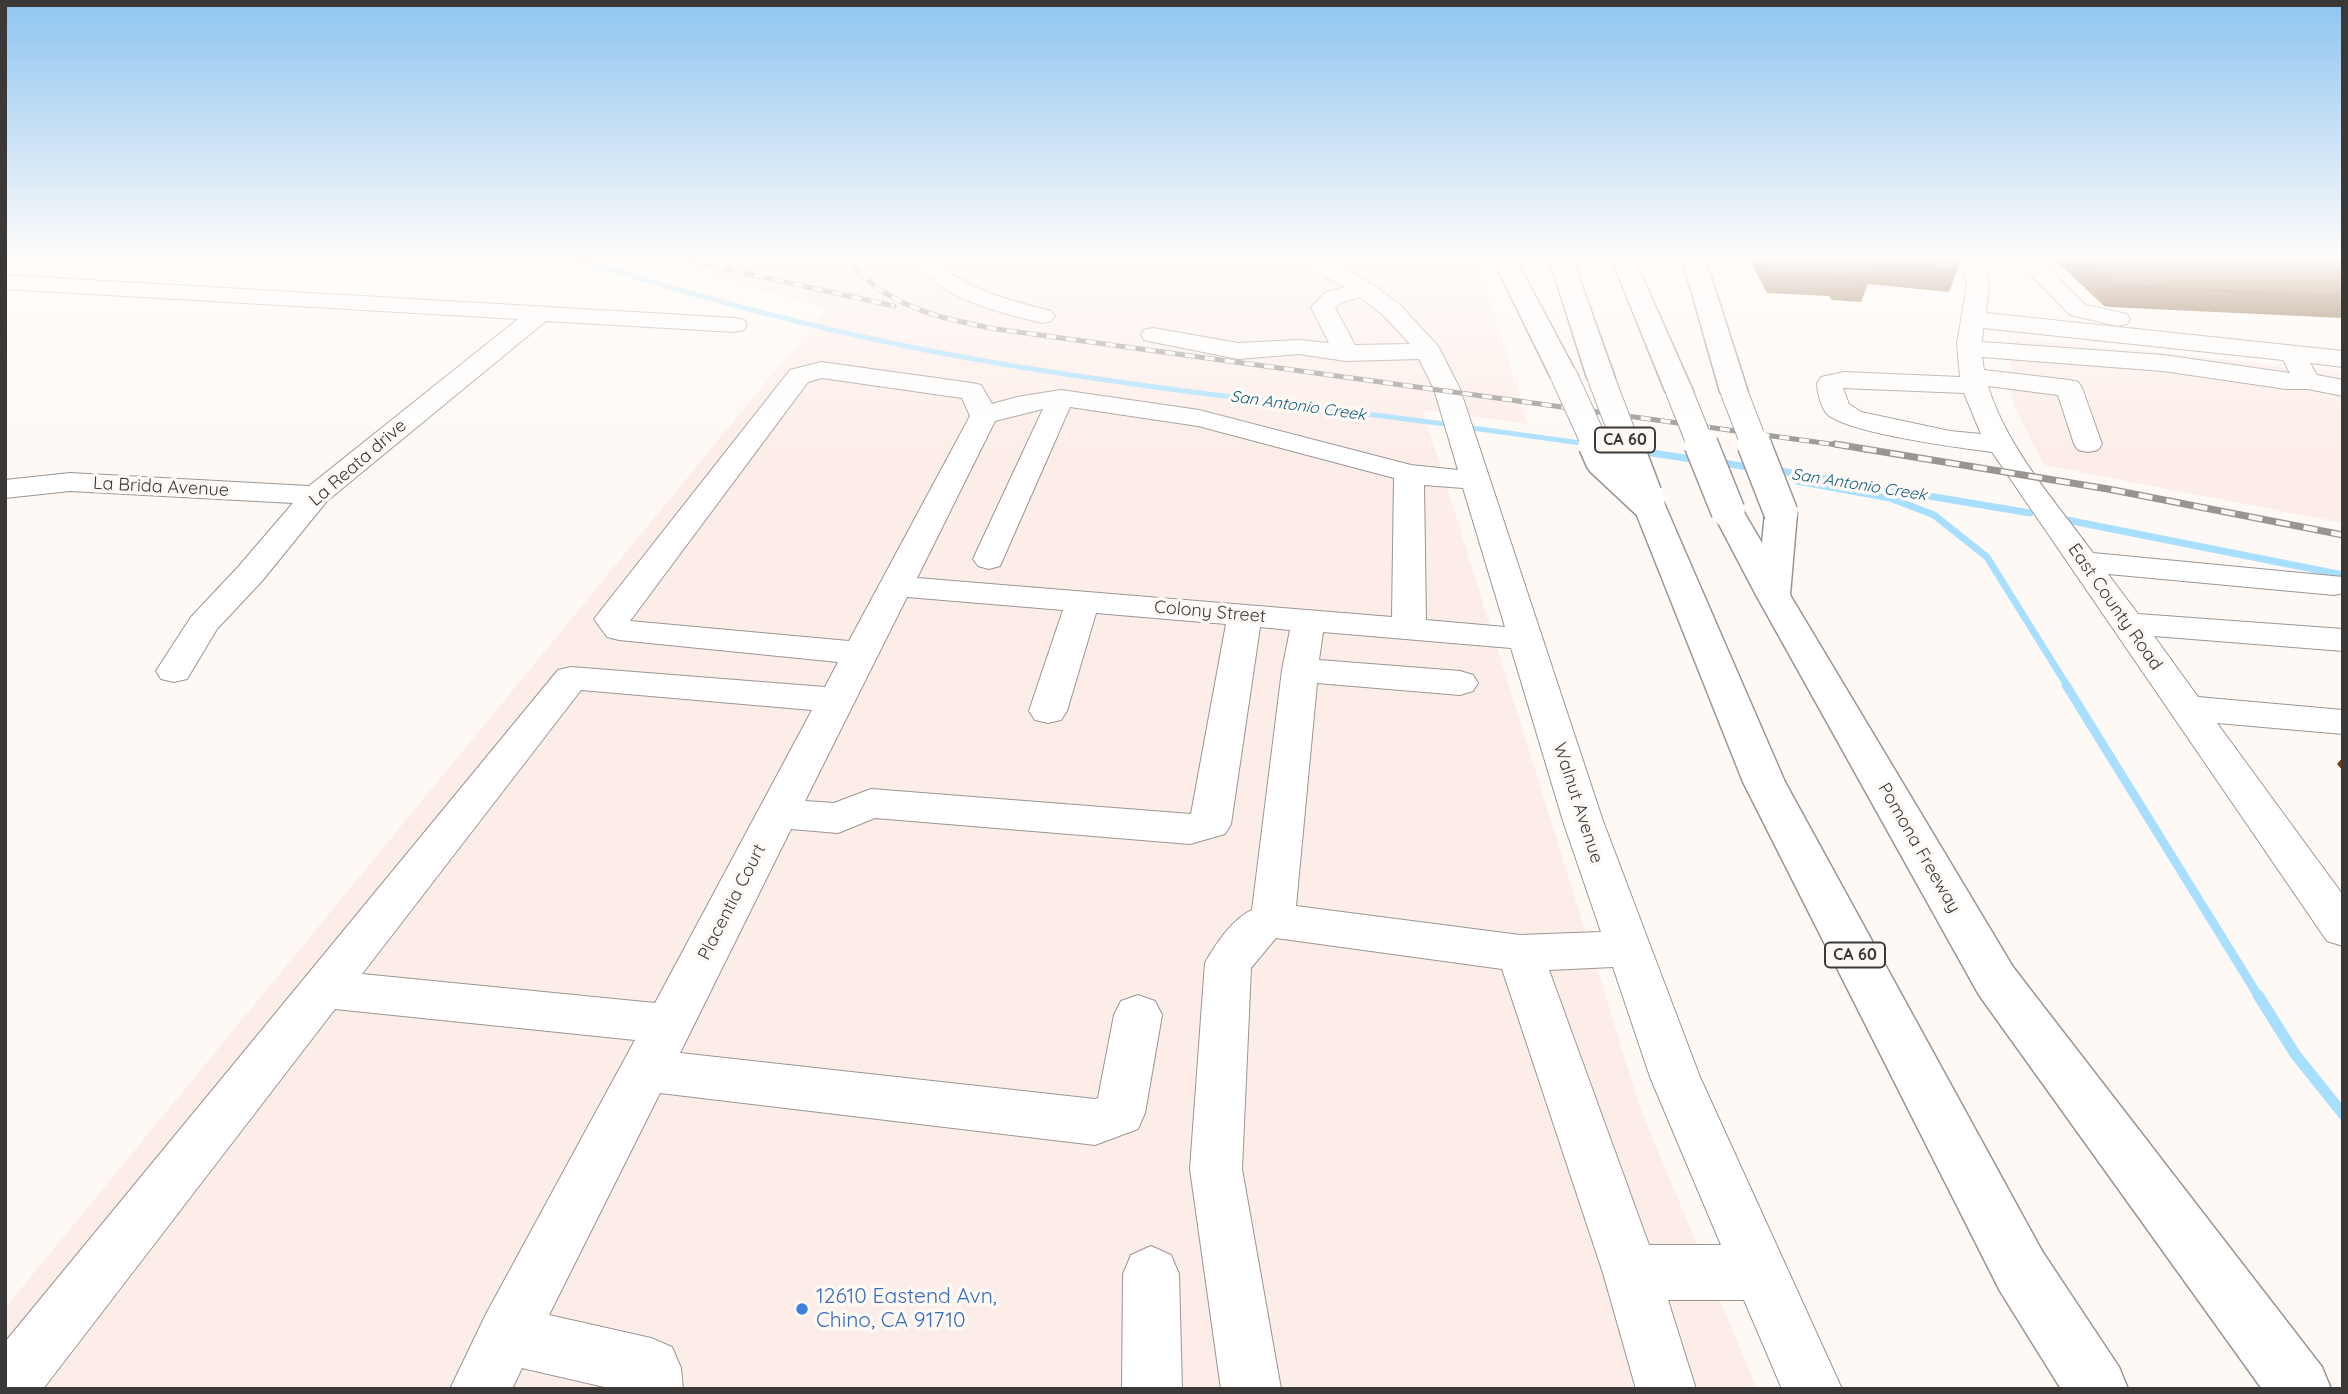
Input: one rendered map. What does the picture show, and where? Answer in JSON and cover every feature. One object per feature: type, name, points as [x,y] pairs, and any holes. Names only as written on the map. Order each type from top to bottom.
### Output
[{"type":"highway","points":[[1537,323],[1602,460],[1648,503]]},
{"type":"highway","name":"CA 60","points":[[1582,323],[1648,503],[1764,782],[2021,1271],[2097,1389]]},
{"type":"highway","name":"Pomona Freeway","points":[[1651,323],[1728,511],[1773,595],[1996,981],[2300,1389]]},
{"type":"highway","points":[[1713,323],[1734,392],[1781,513],[1773,595]]},
{"type":"street","name":"La Reata drive","points":[[174,671],[203,624],[250,574],[316,495],[528,323]]},
{"type":"street","points":[[706,323],[735,325]]},
{"type":"street","points":[[1330,323],[1346,353]]},
{"type":"street","name":"Walnut Avenue","points":[[1406,323],[1429,351],[1447,389],[1583,821],[1675,1077],[1812,1389]]},
{"type":"street","points":[[1972,357],[1975,323]]},
{"type":"street","points":[[2126,323],[2162,332],[2290,342],[2343,359]]},
{"type":"street","points":[[2001,444],[1946,438],[1852,418],[1837,408],[1830,383],[1844,380],[1924,383],[1972,357],[2162,332]]},
{"type":"street","points":[[1153,335],[1238,351],[1299,347],[1346,353],[1429,351]]},
{"type":"street","points":[[2290,342],[2308,381]]},
{"type":"street","points":[[1972,357],[2162,363],[2286,381],[2308,381],[2343,388]]},
{"type":"street","points":[[1972,357],[2069,388],[2088,444]]},
{"type":"street","name":"East County Road","points":[[1972,357],[1984,417],[2001,444],[2343,929]]},
{"type":"street","points":[[861,653],[619,630],[611,620],[799,376],[821,370],[972,391],[984,416],[1017,405],[1061,398],[1199,418],[1409,473],[1435,478],[1475,480]]},
{"type":"street","points":[[1924,383],[1946,438]]},
{"type":"street","points":[[989,559],[1061,398]]},
{"type":"street","name":"Placentia Court","points":[[480,1389],[984,416]]},
{"type":"street","points":[[1409,473],[1409,629]]},
{"type":"street","name":"La Brida Avenue","points":[[5,489],[71,482],[316,495]]},
{"type":"street","points":[[2083,562],[2334,585]]},
{"type":"street","name":"Colony Street","points":[[896,586],[1525,639]]},
{"type":"street","points":[[1048,711],[1082,601]]},
{"type":"street","points":[[778,814],[838,818],[871,803],[1190,829],[1210,824],[1245,615]]},
{"type":"street","points":[[1273,920],[1300,670],[1304,638],[1310,621]]},
{"type":"street","points":[[2127,624],[2343,640]]},
{"type":"street","points":[[1300,670],[1460,682]]},
{"type":"street","points":[[5,1389],[571,678],[837,699]]},
{"type":"street","points":[[2186,708],[2343,722]]},
{"type":"street","points":[[1251,1389],[1216,1169],[1228,962],[1259,926],[1273,920],[1520,953],[1629,948]]},
{"type":"street","points":[[1520,953],[1631,1273],[1666,1389]]},
{"type":"street","points":[[324,989],[669,1024]]},
{"type":"street","points":[[645,1070],[1095,1122],[1120,1113],[1138,1015]]},
{"type":"street","points":[[1631,1273],[1761,1272]]},
{"type":"street","points":[[1151,1274],[1152,1389]]},
{"type":"street","points":[[507,1335],[651,1368],[653,1389]]},
{"type":"shaded area","points":[[814,323],[1497,323],[1527,424],[1423,410],[1641,1110],[1757,1389],[5,1389],[5,1308]]},
{"type":"shaded area","points":[[2007,336],[2343,372],[2343,523],[2044,465],[2013,404]]},
{"type":"waterway","name":"San Antonio Creek","points":[[804,323],[985,361],[1452,425]]},
{"type":"waterway","name":"San Antonio Creek","points":[[1465,427],[1588,444]]},
{"type":"waterway","name":"San Antonio Creek","points":[[1639,451],[1698,460]]},
{"type":"waterway","name":"San Antonio Creek","points":[[1718,462],[1754,468]]},
{"type":"waterway","name":"San Antonio Creek","points":[[1774,470],[2030,513]]},
{"type":"waterway","points":[[1791,473],[1797,481],[1890,498],[1934,515],[1987,557],[2068,687]]},
{"type":"waterway","name":"San Antonio Creek","points":[[2067,520],[2343,575]]},
{"type":"waterway","points":[[2066,685],[2259,997]]},
{"type":"waterway","points":[[2258,995],[2295,1054],[2343,1114]]},
{"type":"railway","points":[[968,323],[1845,446]]},
{"type":"railway","points":[[1835,444],[2108,489],[2343,535]]},
{"type":"place","name":"12610 Eastend Avn, Chino, CA 91710","points":[[802,1309]]}]
